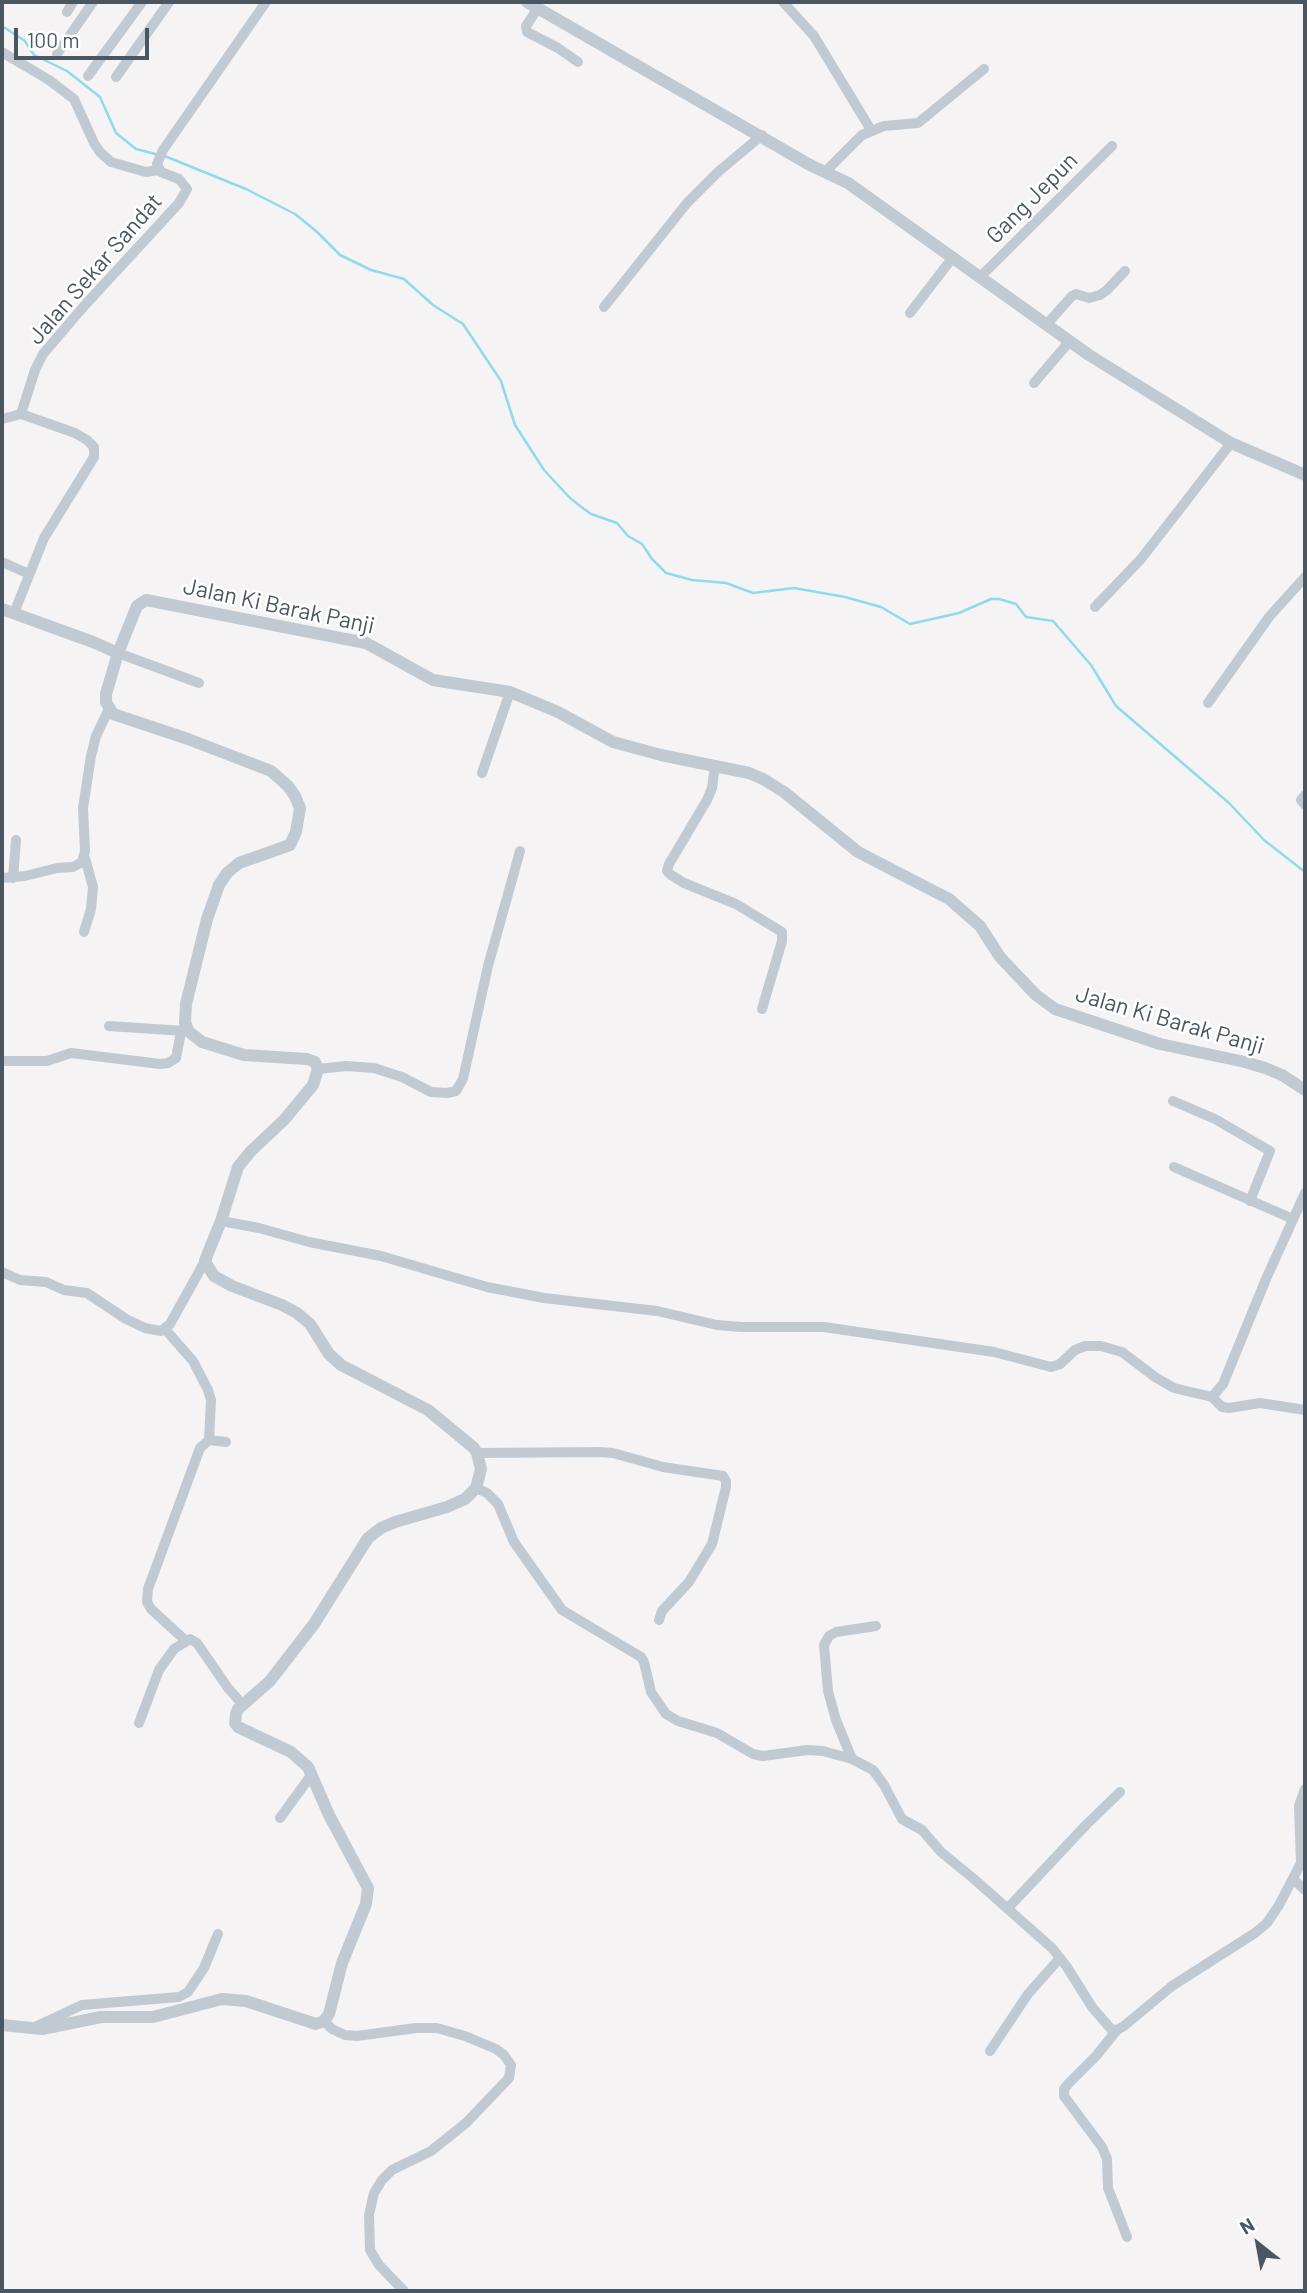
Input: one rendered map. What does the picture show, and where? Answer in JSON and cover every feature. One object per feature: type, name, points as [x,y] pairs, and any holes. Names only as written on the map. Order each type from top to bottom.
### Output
[{"type":"street","points":[[67,12],[73,2]]},
{"type":"street","points":[[57,54],[93,2]]},
{"type":"street","points":[[88,76],[142,2]]},
{"type":"street","points":[[116,77],[169,2]]},
{"type":"street","name":"Jalan Sekar Sandat","points":[[21,414],[43,354],[185,194],[187,190],[179,179],[165,174],[158,167],[163,150],[266,2]]},
{"type":"street","points":[[783,2],[814,37],[871,130]]},
{"type":"street","points":[[578,62],[527,32],[532,5],[667,85],[848,183],[1069,342],[1231,443],[1305,475]]},
{"type":"street","points":[[2,52],[49,80],[74,99],[94,143],[111,162],[146,172],[158,167]]},
{"type":"street","points":[[825,172],[853,143],[871,130],[918,123],[984,69]]},
{"type":"street","points":[[604,307],[687,202],[762,135]]},
{"type":"street","name":"Gang Jepun","points":[[980,277],[1112,146]]},
{"type":"street","points":[[910,313],[953,257]]},
{"type":"street","points":[[1046,326],[1072,296],[1076,294],[1089,298],[1100,295],[1125,271]]},
{"type":"street","points":[[1034,383],[1069,342]]},
{"type":"street","points":[[2,419],[21,414],[75,433],[94,447],[92,464],[52,523],[29,574],[8,611],[199,683]]},
{"type":"street","points":[[1096,607],[1141,559],[1231,443]]},
{"type":"street","points":[[2,562],[29,574]]},
{"type":"street","points":[[1208,703],[1269,617],[1305,577]]},
{"type":"street","name":"Jalan Ki Barak Panji","points":[[118,653],[137,606],[146,600],[366,643],[433,680],[510,692],[558,712],[613,742],[749,773],[764,779],[791,797],[858,852],[949,899],[980,926],[1014,973],[1055,1009],[1160,1044],[1265,1068],[1305,1090]]},
{"type":"street","points":[[84,932],[91,909],[93,887],[85,858],[85,794],[96,736],[109,709],[106,694],[118,653]]},
{"type":"street","points":[[482,773],[510,692]]},
{"type":"street","points":[[2,1061],[47,1061],[71,1053],[160,1064],[176,1058],[207,919],[219,885],[227,873],[239,863],[290,845],[296,832],[300,808],[288,786],[271,771],[188,739],[118,717],[109,709]]},
{"type":"street","points":[[715,765],[712,788],[707,800],[667,871],[684,883],[736,904],[782,932],[782,942],[762,1009]]},
{"type":"street","points":[[1305,795],[1301,801],[1305,805]]},
{"type":"street","points":[[16,840],[7,878],[79,865],[85,858]]},
{"type":"street","points":[[318,1069],[346,1066],[374,1068],[402,1077],[431,1092],[456,1091],[463,1079],[488,966],[520,851]]},
{"type":"street","points":[[2,1272],[20,1280],[47,1282],[64,1290],[87,1293],[126,1319],[145,1328],[161,1331],[165,1329],[205,1261],[241,1162],[285,1120],[313,1085],[318,1069],[315,1062],[307,1059],[244,1055],[227,1051],[202,1042],[184,1031],[109,1026]]},
{"type":"street","points":[[1173,1101],[1215,1119],[1270,1151],[1251,1201]]},
{"type":"street","points":[[1174,1167],[1293,1219]]},
{"type":"street","points":[[1212,1397],[1223,1384],[1305,1193]]},
{"type":"street","points":[[221,1222],[381,1256],[495,1289],[544,1298],[657,1311],[717,1325],[824,1327],[994,1352],[1051,1367],[1060,1364],[1075,1350],[1085,1346],[1101,1346],[1122,1352],[1174,1388],[1212,1397],[1222,1407],[1260,1403],[1305,1410]]},
{"type":"street","points":[[2,2025],[42,2029],[101,2017],[153,2017],[222,1999],[246,2001],[316,2024],[324,2021],[328,2014],[342,1963],[366,1904],[368,1888],[323,1803],[312,1774],[291,1752],[239,1727],[235,1718],[238,1709],[270,1681],[307,1634],[373,1532],[395,1522],[456,1504],[476,1488],[481,1469],[477,1453],[462,1437],[428,1410],[334,1360],[310,1324],[297,1314],[214,1276],[205,1261]]},
{"type":"street","points":[[165,1329],[193,1361],[211,1400],[209,1440],[200,1448],[147,1597],[151,1609],[186,1641]]},
{"type":"street","points":[[209,1440],[226,1442]]},
{"type":"street","points":[[477,1453],[613,1453],[676,1470],[723,1476],[726,1487],[712,1544],[689,1582],[662,1611],[659,1619]]},
{"type":"street","points":[[476,1488],[482,1489],[498,1504],[514,1542],[562,1610],[645,1662],[651,1692],[666,1714],[678,1721],[717,1733],[758,1756],[807,1750],[823,1751],[852,1759],[878,1775],[902,1819],[922,1830],[941,1852],[1008,1908],[1060,1958],[1104,2023],[1117,2030]]},
{"type":"street","points":[[852,1759],[836,1720],[828,1691],[824,1645],[829,1636],[836,1632],[876,1626]]},
{"type":"street","points":[[139,1723],[159,1670],[174,1648],[186,1641],[195,1640],[243,1704]]},
{"type":"street","points":[[280,1818],[312,1774]]},
{"type":"street","points":[[1128,2238],[1108,2188],[1107,2159],[1102,2147],[1064,2096],[1064,2089],[1117,2030],[1172,1986],[1267,1923],[1301,1863],[1299,1806],[1305,1788]]},
{"type":"street","points":[[1008,1908],[1120,1792]]},
{"type":"street","points":[[1293,1879],[1305,1890]]},
{"type":"street","points":[[31,2029],[82,2005],[172,1998],[188,1992],[204,1968],[218,1934]]},
{"type":"street","points":[[990,2051],[1028,1994],[1060,1958]]},
{"type":"street","points":[[324,2021],[332,2029],[345,2035],[357,2036],[437,2028],[496,2049],[511,2065],[509,2078],[466,2123],[431,2151],[398,2165],[382,2180],[374,2193],[369,2216],[370,2250],[379,2265],[404,2291]]},
{"type":"waterway","points":[[2,26],[25,41],[34,55],[67,71],[100,97],[116,133],[136,149],[167,157],[246,189],[295,214],[340,255],[371,270],[404,279],[433,305],[463,324],[501,381],[515,425],[544,470],[584,509],[617,523],[628,536],[642,544],[666,573],[692,580],[726,583],[753,593],[794,588],[845,597],[881,607],[910,624],[959,613],[991,599],[1016,604],[1026,617],[1053,621],[1091,665],[1116,706],[1229,803],[1264,840],[1305,872]]}]
